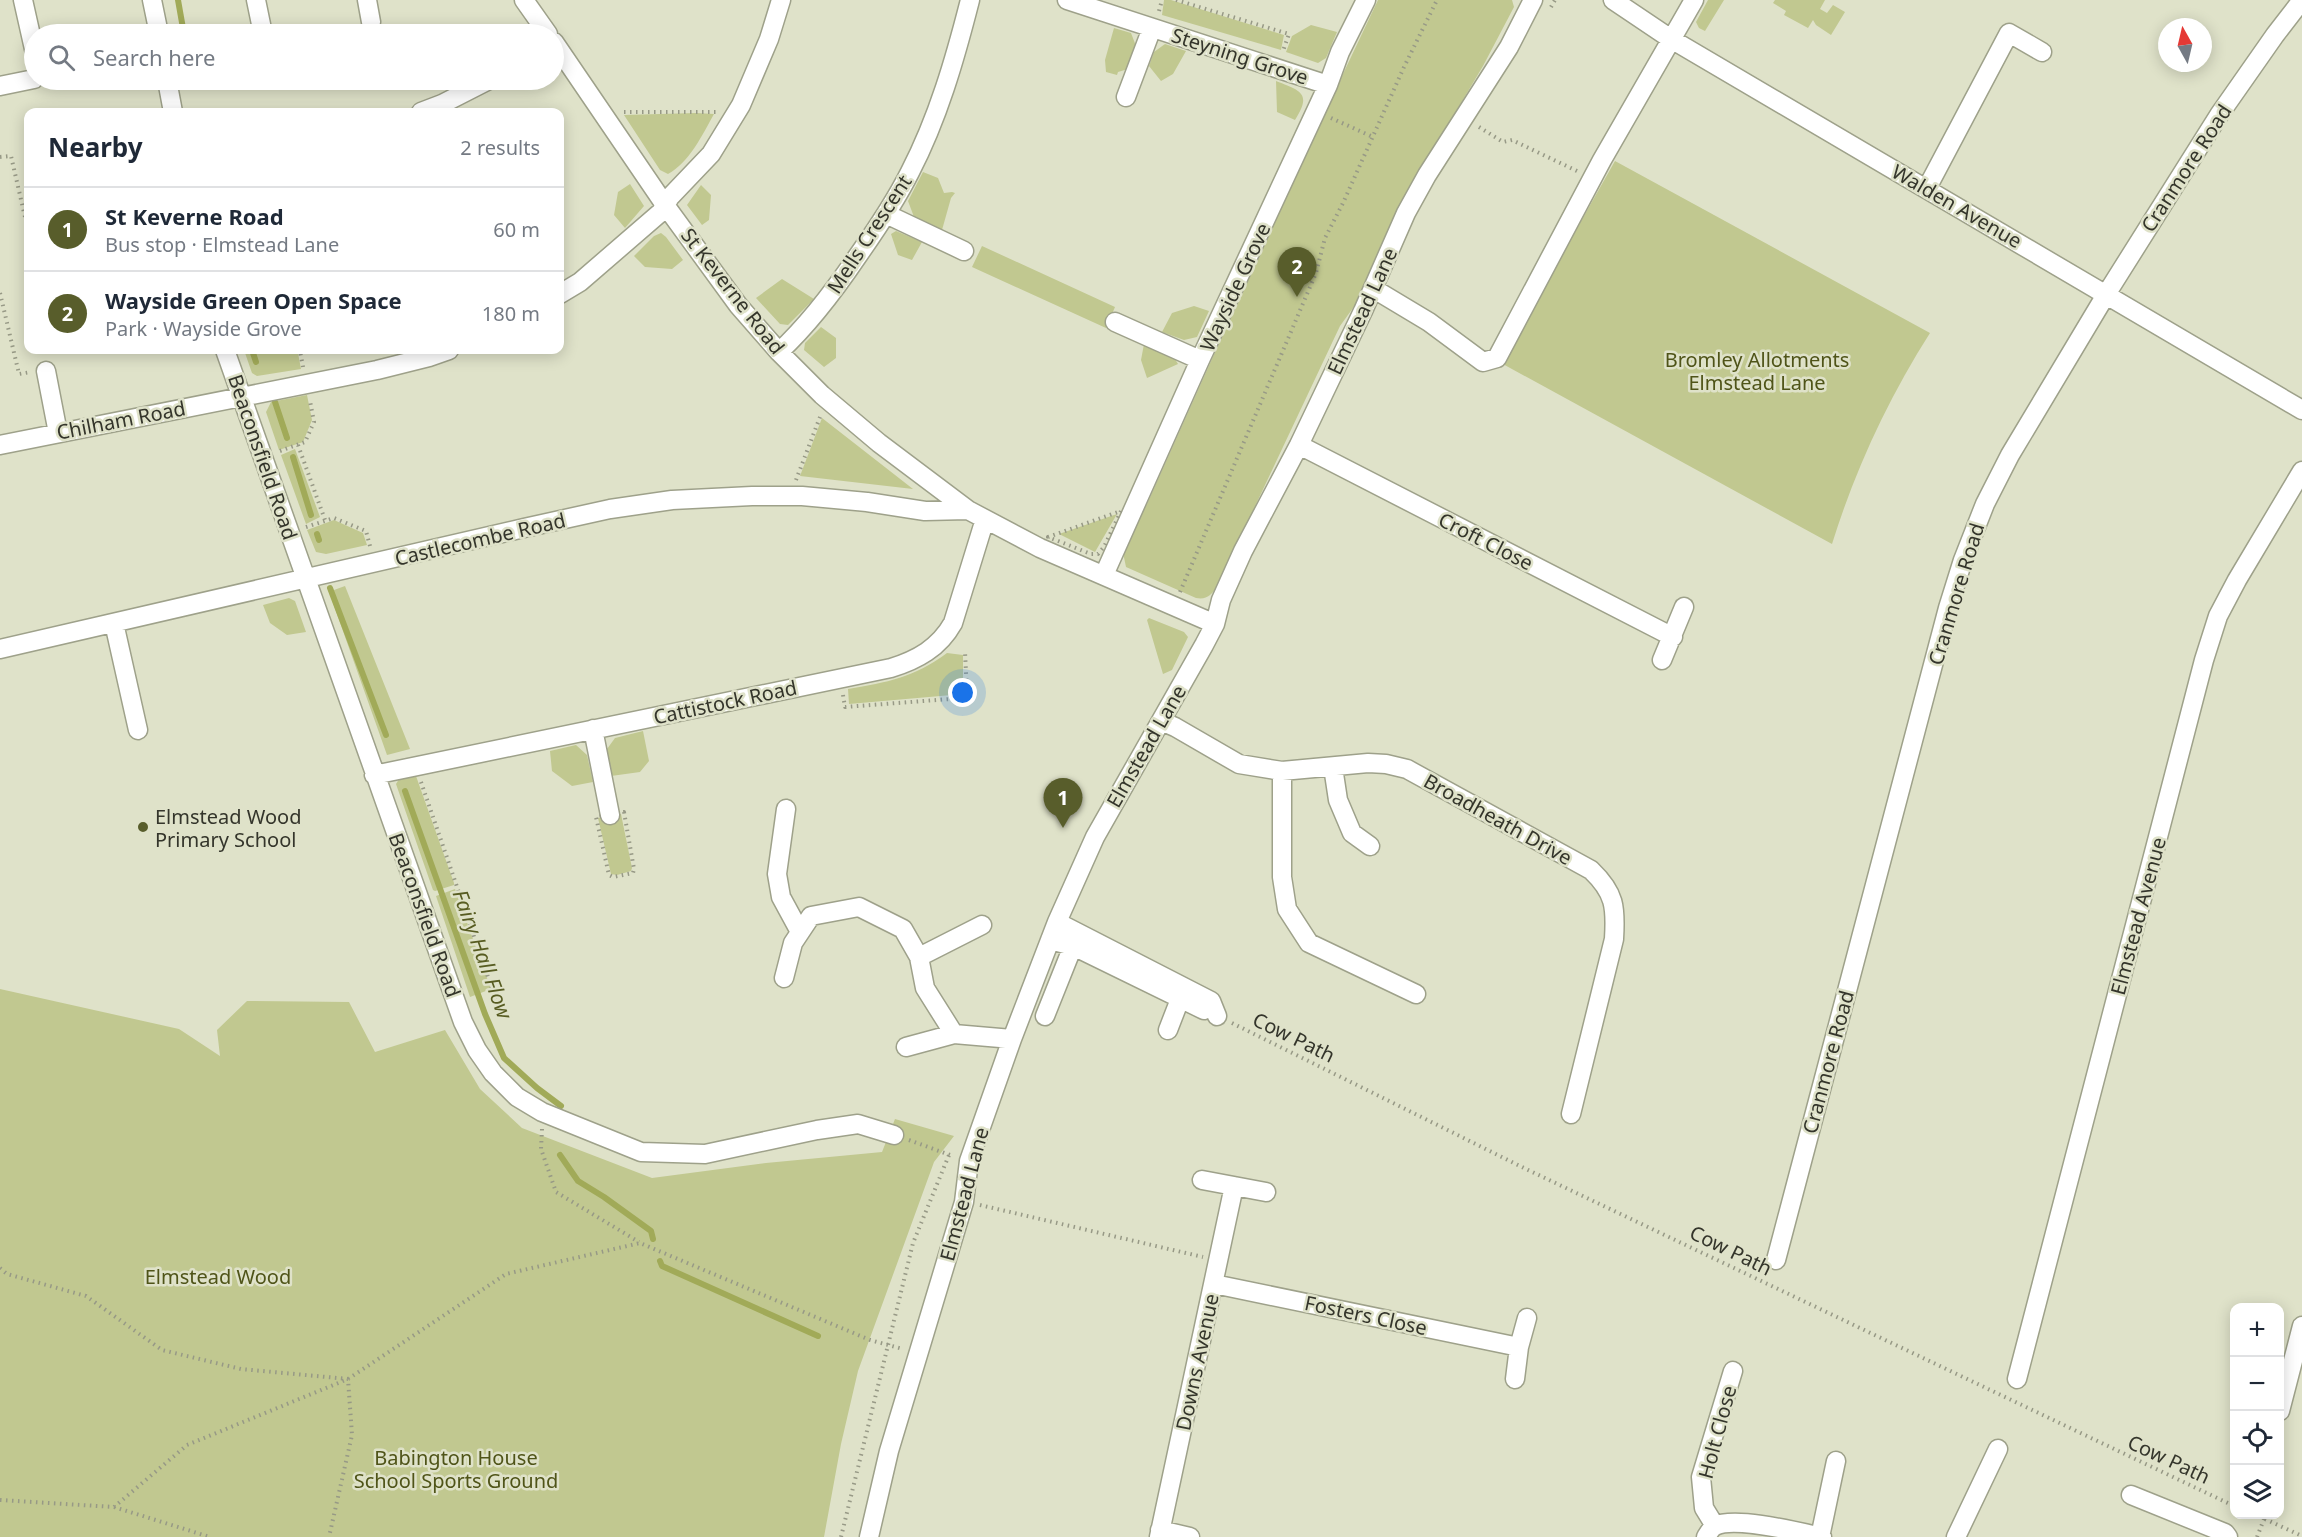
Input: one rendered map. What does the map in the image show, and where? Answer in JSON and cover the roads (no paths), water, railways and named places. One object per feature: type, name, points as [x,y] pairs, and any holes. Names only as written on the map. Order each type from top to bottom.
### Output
[{"type":"street","points":[[23,0],[28,24]]},
{"type":"street","points":[[152,0],[157,24]]},
{"type":"street","points":[[256,0],[261,24]]},
{"type":"street","points":[[367,0],[371,22]]},
{"type":"street","points":[[524,0],[541,24]]},
{"type":"street","points":[[564,292],[580,282],[661,212],[670,197],[711,154],[741,105],[769,39],[781,0]]},
{"type":"street","name":"Mells Crescent","points":[[779,352],[816,314],[886,214],[910,172],[939,104],[970,0]]},
{"type":"street","name":"Steyning Grove","points":[[1067,0],[1156,20],[1328,85]]},
{"type":"street","name":"Wayside Grove","points":[[1104,574],[1200,360],[1328,85],[1340,52],[1366,0]]},
{"type":"street","name":"Elmstead Lane","points":[[869,1537],[889,1451],[964,1202],[969,1161],[1012,1039],[1057,922],[1095,837],[1215,624],[1221,600],[1243,551],[1299,445],[1374,289],[1406,213],[1427,175],[1509,47],[1533,0]]},
{"type":"street","name":"Walden Avenue","points":[[1613,0],[1671,39],[2107,293],[2302,410]]},
{"type":"street","points":[[1374,289],[1429,322],[1483,362],[1497,358],[1593,178],[1694,0]]},
{"type":"street","name":"Cranmore Road","points":[[1776,1260],[1963,560],[1985,504],[2010,455],[2107,293],[2219,115],[2302,0]]},
{"type":"street","name":"Steyning Grove","points":[[1126,97],[1156,20]]},
{"type":"street","points":[[1927,188],[2009,33],[2042,52]]},
{"type":"street","name":"St Keverne Road","points":[[564,57],[665,205],[738,305],[779,352],[822,395],[872,437],[968,510],[1040,548],[1215,624]]},
{"type":"street","points":[[0,86],[24,82]]},
{"type":"street","points":[[169,90],[172,108]]},
{"type":"street","points":[[432,108],[469,90]]},
{"type":"street","points":[[886,214],[964,251]]},
{"type":"street","points":[[1115,322],[1200,360]]},
{"type":"street","name":"Beaconsfield Road","points":[[226,354],[463,1022],[493,1074],[517,1096],[542,1112],[631,1149],[650,1153],[705,1154],[817,1130],[858,1124],[894,1135]]},
{"type":"street","name":"Chilham Road","points":[[0,445],[376,370],[438,354]]},
{"type":"street","points":[[46,370],[58,433]]},
{"type":"street","name":"Croft Close","points":[[1299,445],[1673,637]]},
{"type":"street","name":"Elmstead Avenue","points":[[2017,1379],[2204,660],[2218,616],[2236,580],[2302,471]]},
{"type":"street","name":"Castlecombe Road","points":[[0,649],[610,509],[672,500],[802,496],[867,502],[925,511],[968,510]]},
{"type":"street","name":"Cattistock Road","points":[[374,774],[891,668],[916,659],[933,648],[953,623],[985,519]]},
{"type":"street","points":[[1662,660],[1684,607]]},
{"type":"street","points":[[114,623],[138,730]]},
{"type":"street","name":"Broadheath Drive","points":[[1161,721],[1239,764],[1282,771],[1368,763],[1407,769],[1591,870],[1607,885],[1616,915],[1614,939],[1571,1114]]},
{"type":"street","points":[[593,729],[610,815]]},
{"type":"street","points":[[1333,767],[1338,800],[1353,833],[1370,846]]},
{"type":"street","points":[[1282,771],[1282,877],[1287,909],[1309,943],[1416,994]]},
{"type":"street","points":[[786,809],[777,874],[781,897],[800,932]]},
{"type":"street","points":[[784,978],[793,943],[811,916],[859,907],[903,929],[919,957],[925,987],[954,1034]]},
{"type":"street","points":[[1050,940],[1073,946],[1217,1016],[1211,1001],[1057,922]]},
{"type":"street","points":[[919,957],[982,925]]},
{"type":"street","points":[[1045,1016],[1073,946]]},
{"type":"street","points":[[1168,1029],[1180,999]]},
{"type":"street","points":[[906,1047],[954,1034],[1012,1039]]},
{"type":"street","points":[[1202,1180],[1266,1192]]},
{"type":"street","name":"Downs Avenue","points":[[1159,1534],[1234,1186]]},
{"type":"street","name":"Fosters Close","points":[[1214,1284],[1519,1347]]},
{"type":"street","points":[[1515,1379],[1519,1347],[1527,1318]]},
{"type":"street","points":[[2284,1396],[2302,1326]]},
{"type":"street","name":"Holt Close","points":[[1710,1532],[1704,1508],[1701,1477],[1733,1371]]},
{"type":"street","points":[[1956,1537],[1998,1449]]},
{"type":"street","points":[[1710,1532],[1736,1522],[1821,1537],[1836,1461]]},
{"type":"street","points":[[2131,1495],[2226,1533],[2228,1537]]},
{"type":"street","points":[[1159,1534],[1190,1537]]},
{"type":"waterway","name":"Fairy Hall Flow","points":[[178,0],[182,24]]},
{"type":"waterway","name":"Fairy Hall Flow","points":[[253,354],[256,362]]},
{"type":"waterway","name":"Fairy Hall Flow","points":[[275,402],[287,438]]},
{"type":"waterway","name":"Fairy Hall Flow","points":[[293,457],[311,515]]},
{"type":"waterway","name":"Fairy Hall Flow","points":[[317,534],[319,540]]},
{"type":"waterway","name":"Fairy Hall Flow","points":[[330,588],[386,735]]},
{"type":"waterway","name":"Fairy Hall Flow","points":[[405,791],[485,1014],[504,1058],[561,1106]]},
{"type":"waterway","name":"Fairy Hall Flow","points":[[560,1155],[578,1181],[651,1231],[653,1239]]},
{"type":"waterway","name":"Fairy Hall Flow","points":[[660,1261],[662,1266],[818,1336]]},
{"type":"place","name":"Wayside Green Open Space","points":[[1297,297]]},
{"type":"place","name":"Elmstead Wood Primary School","points":[[143,827]]},
{"type":"place","name":"St Keverne Road","points":[[1063,828]]},
{"type":"park label","name":"Bromley Allotments Elmstead Lane","points":[[1757,370]]},
{"type":"park label","name":"Elmstead Wood","points":[[218,1276]]},
{"type":"park label","name":"Babington House School Sports Ground","points":[[456,1468]]}]
